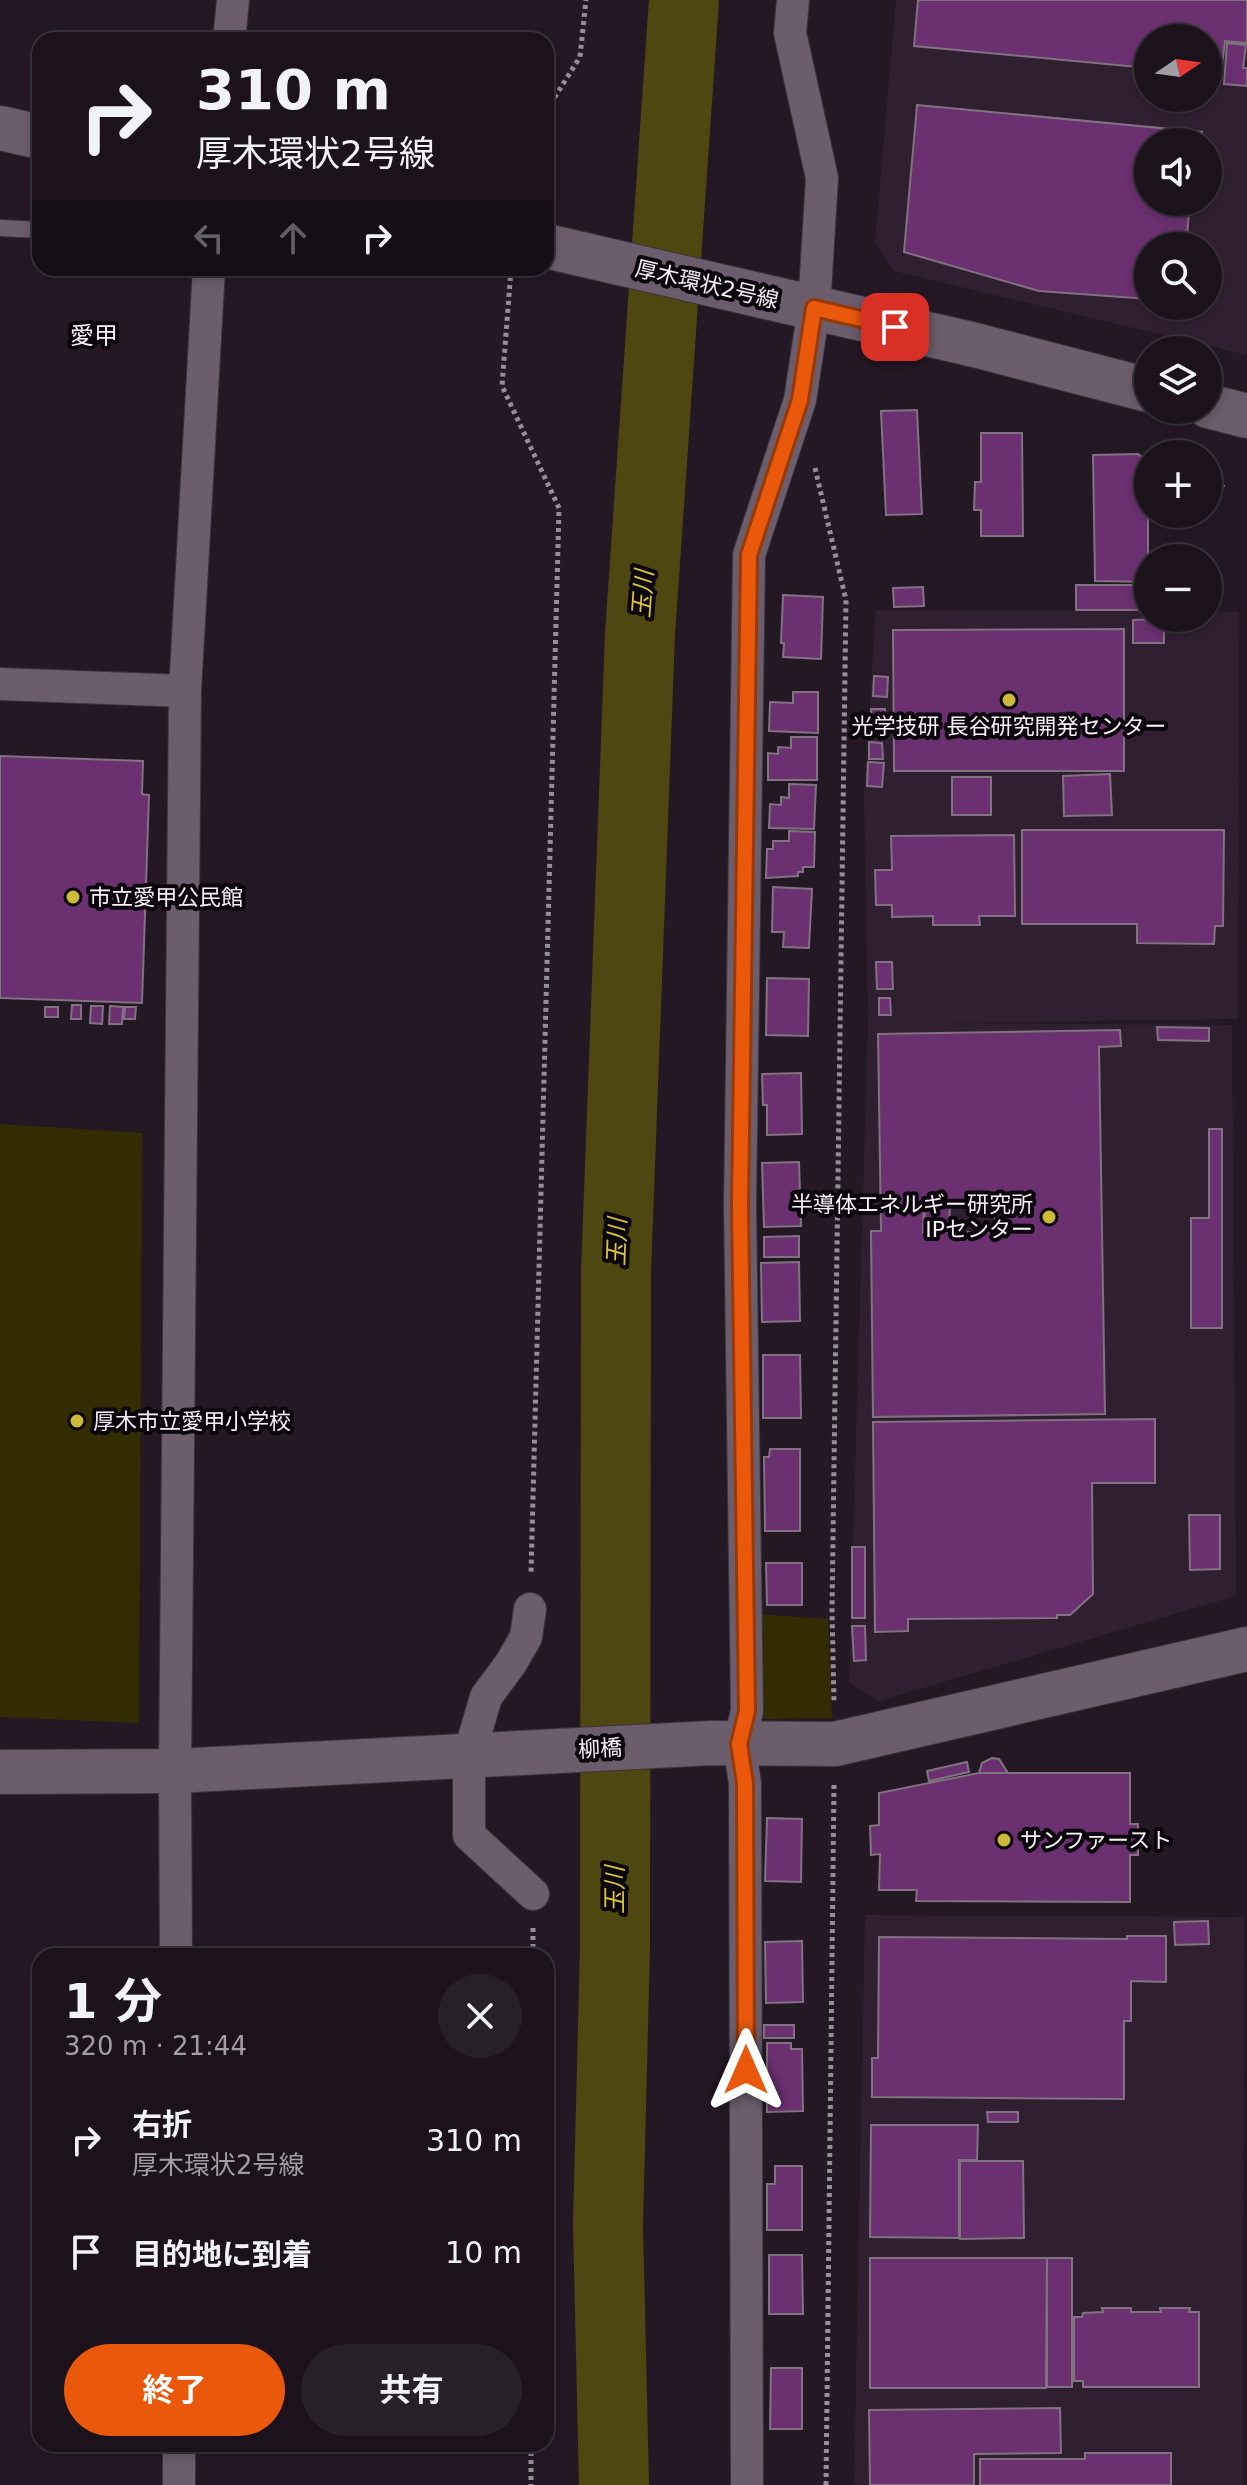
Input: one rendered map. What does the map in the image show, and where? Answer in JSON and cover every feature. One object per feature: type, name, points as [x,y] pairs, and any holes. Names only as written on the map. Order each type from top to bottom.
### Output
[{"type":"street","points":[[230,32],[233,0]]},
{"type":"street","points":[[747,2485],[745,1783],[726,1743],[747,1711],[740,1205],[749,555],[800,400],[806,306],[822,178],[790,33],[793,0]]},
{"type":"street","points":[[0,128],[32,135]]},
{"type":"street","name":"厚木環状2号線","points":[[554,248],[975,345],[1134,386]]},
{"type":"street","points":[[176,1948],[185,691],[209,276]]},
{"type":"street","points":[[1222,410],[1247,416]]},
{"type":"street","points":[[0,684],[185,691]]},
{"type":"street","points":[[530,1609],[526,1637],[486,1697],[469,1835],[533,1894]]},
{"type":"street","name":"柳橋","points":[[0,1772],[175,1771],[726,1743],[835,1744],[1247,1649]]},
{"type":"street","points":[[179,2452],[179,2485]]},
{"type":"lane","points":[[0,228],[32,230]]},
{"type":"path","points":[[554,98],[580,57],[586,0]]},
{"type":"path","points":[[510,276],[502,386],[559,508],[530,1609]]},
{"type":"path","points":[[814,462],[846,600],[832,1610],[835,1744],[826,2485]]},
{"type":"path","points":[[531,2452],[531,2485]]},
{"type":"shaded area","points":[[896,0],[1247,0],[1247,355],[1222,349],[1222,336],[1167,336],[894,271],[875,242]]},
{"type":"shaded area","points":[[876,610],[1134,611],[1134,632],[1222,632],[1222,611],[1239,612],[1238,1019],[940,1023],[1232,1025],[1236,1596],[879,1701],[849,1683],[868,1023],[864,790]]},
{"type":"shaded area","name":"厚木市立愛甲小学校","points":[[0,1124],[142,1133],[139,1723],[0,1717]]},
{"type":"shaded area","points":[[755,1614],[828,1619],[832,1718],[758,1719]]},
{"type":"shaded area","points":[[865,1915],[1244,1917],[1243,2485],[854,2485]]},
{"type":"building","points":[[918,0],[1247,0],[1247,43],[1225,41],[1222,66],[1222,24],[1134,24],[1134,67],[914,46]]},
{"type":"building","points":[[1227,43],[1246,45],[1243,68],[1247,68],[1247,86],[1224,84]]},
{"type":"building","points":[[917,105],[1160,128],[1134,128],[1134,216],[1189,216],[1187,232],[1134,232],[1134,298],[1039,291],[904,252]]},
{"type":"building","points":[[917,410],[922,514],[886,515],[881,411]]},
{"type":"building","points":[[981,433],[1022,433],[1023,536],[981,536],[981,510],[974,510],[975,482],[981,482]]},
{"type":"building","points":[[1134,454],[1134,528],[1148,528],[1148,544],[1134,544],[1134,582],[1095,581],[1093,455]]},
{"type":"building","points":[[1076,585],[1134,585],[1134,610],[1076,610]]},
{"type":"building","points":[[923,587],[924,606],[894,607],[893,588]]},
{"type":"building","points":[[783,595],[823,597],[821,659],[783,657]]},
{"type":"building","points":[[1133,620],[1134,632],[1164,632],[1164,643],[1133,643]]},
{"type":"building","name":"光学技研 長谷研究開発センター","points":[[1124,629],[1124,771],[894,771],[893,630]]},
{"type":"building","points":[[874,676],[888,677],[887,697],[873,696]]},
{"type":"building","points":[[793,692],[818,692],[818,733],[769,731],[770,702],[793,703]]},
{"type":"building","points":[[871,709],[885,709],[885,730],[871,729]]},
{"type":"building","points":[[791,737],[817,737],[817,780],[768,780],[768,753],[778,754],[778,747],[791,748]]},
{"type":"building","points":[[869,742],[882,743],[883,759],[869,759]]},
{"type":"building","name":"市立愛甲公民館","points":[[0,756],[143,761],[142,794],[149,795],[142,1003],[0,998]]},
{"type":"building","points":[[868,762],[884,763],[882,787],[867,786]]},
{"type":"building","points":[[1110,774],[1112,815],[1064,816],[1063,776]]},
{"type":"building","points":[[952,777],[991,777],[991,815],[952,815]]},
{"type":"building","points":[[789,784],[816,785],[814,829],[769,828],[770,804],[781,805],[781,797],[789,798]]},
{"type":"building","points":[[1022,830],[1224,830],[1223,926],[1215,926],[1214,944],[1137,943],[1137,924],[1022,924]]},
{"type":"building","points":[[789,831],[815,832],[814,867],[803,867],[803,872],[798,872],[798,876],[766,878],[767,849],[773,849],[773,841],[789,841]]},
{"type":"building","points":[[1014,835],[1015,916],[979,916],[980,925],[933,925],[933,916],[892,917],[892,905],[876,905],[875,870],[892,870],[891,836]]},
{"type":"building","points":[[773,887],[812,889],[809,948],[783,947],[784,932],[772,932]]},
{"type":"building","points":[[876,962],[892,962],[893,989],[877,989]]},
{"type":"building","points":[[767,978],[809,979],[808,1036],[766,1035]]},
{"type":"building","points":[[879,998],[890,998],[891,1015],[879,1015]]},
{"type":"building","points":[[72,1005],[81,1005],[81,1019],[71,1019]]},
{"type":"building","points":[[91,1006],[103,1006],[102,1024],[90,1023]]},
{"type":"building","points":[[110,1006],[123,1007],[122,1024],[109,1024]]},
{"type":"building","points":[[45,1007],[58,1007],[58,1017],[45,1017]]},
{"type":"building","points":[[125,1007],[136,1007],[135,1019],[124,1019]]},
{"type":"building","points":[[1157,1027],[1209,1028],[1209,1041],[1158,1040]]},
{"type":"building","name":"半導体エネルギー研究所 IPセンター","points":[[1120,1030],[1121,1046],[1099,1047],[1105,1414],[873,1417],[871,1231],[881,1231],[878,1034]],"holes":[[[924,1202],[995,1203],[995,1232],[923,1232]]]},
{"type":"building","points":[[801,1073],[802,1134],[767,1135],[767,1105],[763,1105],[762,1074]]},
{"type":"building","points":[[1209,1129],[1222,1129],[1222,1328],[1191,1328],[1191,1218],[1209,1218]]},
{"type":"building","points":[[799,1162],[801,1226],[764,1227],[762,1163]]},
{"type":"building","points":[[950,1203],[949,1231],[924,1230],[925,1204]]},
{"type":"building","points":[[799,1236],[799,1257],[764,1257],[764,1237]]},
{"type":"building","points":[[799,1262],[800,1321],[762,1322],[761,1263]]},
{"type":"building","points":[[763,1355],[800,1355],[801,1418],[763,1418]]},
{"type":"building","points":[[1155,1419],[1155,1483],[1092,1483],[1093,1594],[1070,1615],[1057,1615],[1057,1618],[908,1619],[908,1631],[875,1632],[873,1422]]},
{"type":"building","points":[[770,1449],[800,1449],[800,1531],[765,1531],[764,1457],[769,1457]]},
{"type":"building","points":[[1189,1515],[1220,1515],[1220,1569],[1190,1570]]},
{"type":"building","points":[[852,1547],[865,1547],[865,1618],[852,1618]]},
{"type":"building","points":[[766,1563],[802,1563],[802,1605],[767,1605]]},
{"type":"building","points":[[852,1626],[865,1626],[866,1660],[854,1661]]},
{"type":"building","points":[[992,1758],[999,1759],[1008,1773],[979,1773],[982,1763]]},
{"type":"building","points":[[967,1762],[969,1772],[929,1781],[927,1771]]},
{"type":"building","name":"サンファースト","points":[[979,1773],[1130,1773],[1130,1824],[1138,1824],[1138,1855],[1130,1855],[1130,1902],[916,1901],[917,1890],[879,1890],[880,1854],[871,1855],[870,1826],[879,1825],[879,1793]]},
{"type":"building","points":[[767,1818],[802,1819],[801,1882],[765,1881]]},
{"type":"building","points":[[1208,1921],[1209,1944],[1175,1945],[1174,1922]]},
{"type":"building","points":[[1127,1936],[1166,1936],[1166,1982],[1131,1981],[1131,2021],[1124,2021],[1124,2099],[872,2097],[872,2058],[878,2058],[879,1937],[1127,1939]]},
{"type":"building","points":[[802,1941],[803,2002],[766,2003],[765,1942]]},
{"type":"building","points":[[764,2025],[794,2025],[794,2038],[764,2038]]},
{"type":"building","points":[[767,2043],[791,2043],[791,2049],[802,2049],[803,2111],[767,2112]]},
{"type":"building","points":[[987,2112],[1018,2112],[1018,2122],[988,2122]]},
{"type":"building","points":[[871,2125],[978,2125],[977,2160],[959,2160],[959,2238],[870,2237]]},
{"type":"building","points":[[960,2161],[1023,2161],[1024,2238],[960,2239]]},
{"type":"building","points":[[775,2166],[802,2166],[802,2230],[767,2230],[767,2184],[775,2184]]},
{"type":"building","points":[[769,2255],[802,2255],[803,2314],[769,2314]]},
{"type":"building","points":[[870,2258],[1047,2258],[1046,2388],[870,2388]]},
{"type":"building","points":[[1047,2258],[1072,2258],[1072,2387],[1047,2387]]},
{"type":"building","points":[[1102,2308],[1161,2312],[1160,2308],[1190,2308],[1189,2312],[1199,2312],[1199,2387],[1083,2387],[1083,2381],[1074,2381],[1074,2317],[1082,2317],[1083,2313],[1103,2312]]},
{"type":"building","points":[[771,2368],[802,2368],[802,2429],[770,2429]]},
{"type":"building","points":[[1060,2408],[1061,2453],[974,2454],[974,2485],[870,2485],[869,2410]]},
{"type":"building","points":[[1085,2453],[1171,2453],[1171,2485],[980,2485],[980,2459],[1085,2459]]},
{"type":"waterway","name":"玉川","points":[[614,2485],[608,2224],[615,1948],[616,1272],[640,634],[684,0]]},
{"type":"place","name":"光学技研 長谷研究開発センター","points":[[1009,700]]},
{"type":"place","name":"市立愛甲公民館","points":[[73,897]]},
{"type":"place","name":"半導体エネルギー研究所 IPセンター","points":[[1049,1217]]},
{"type":"place","name":"厚木市立愛甲小学校","points":[[77,1421]]},
{"type":"place","name":"サンファースト","points":[[1004,1840]]},
{"type":"district","name":"愛甲","points":[[94,336]]},
{"type":"route","points":[[746,2070],[745,1783],[739,1744],[747,1711],[740,1205],[749,555],[800,400],[814,308],[895,327]]}]
